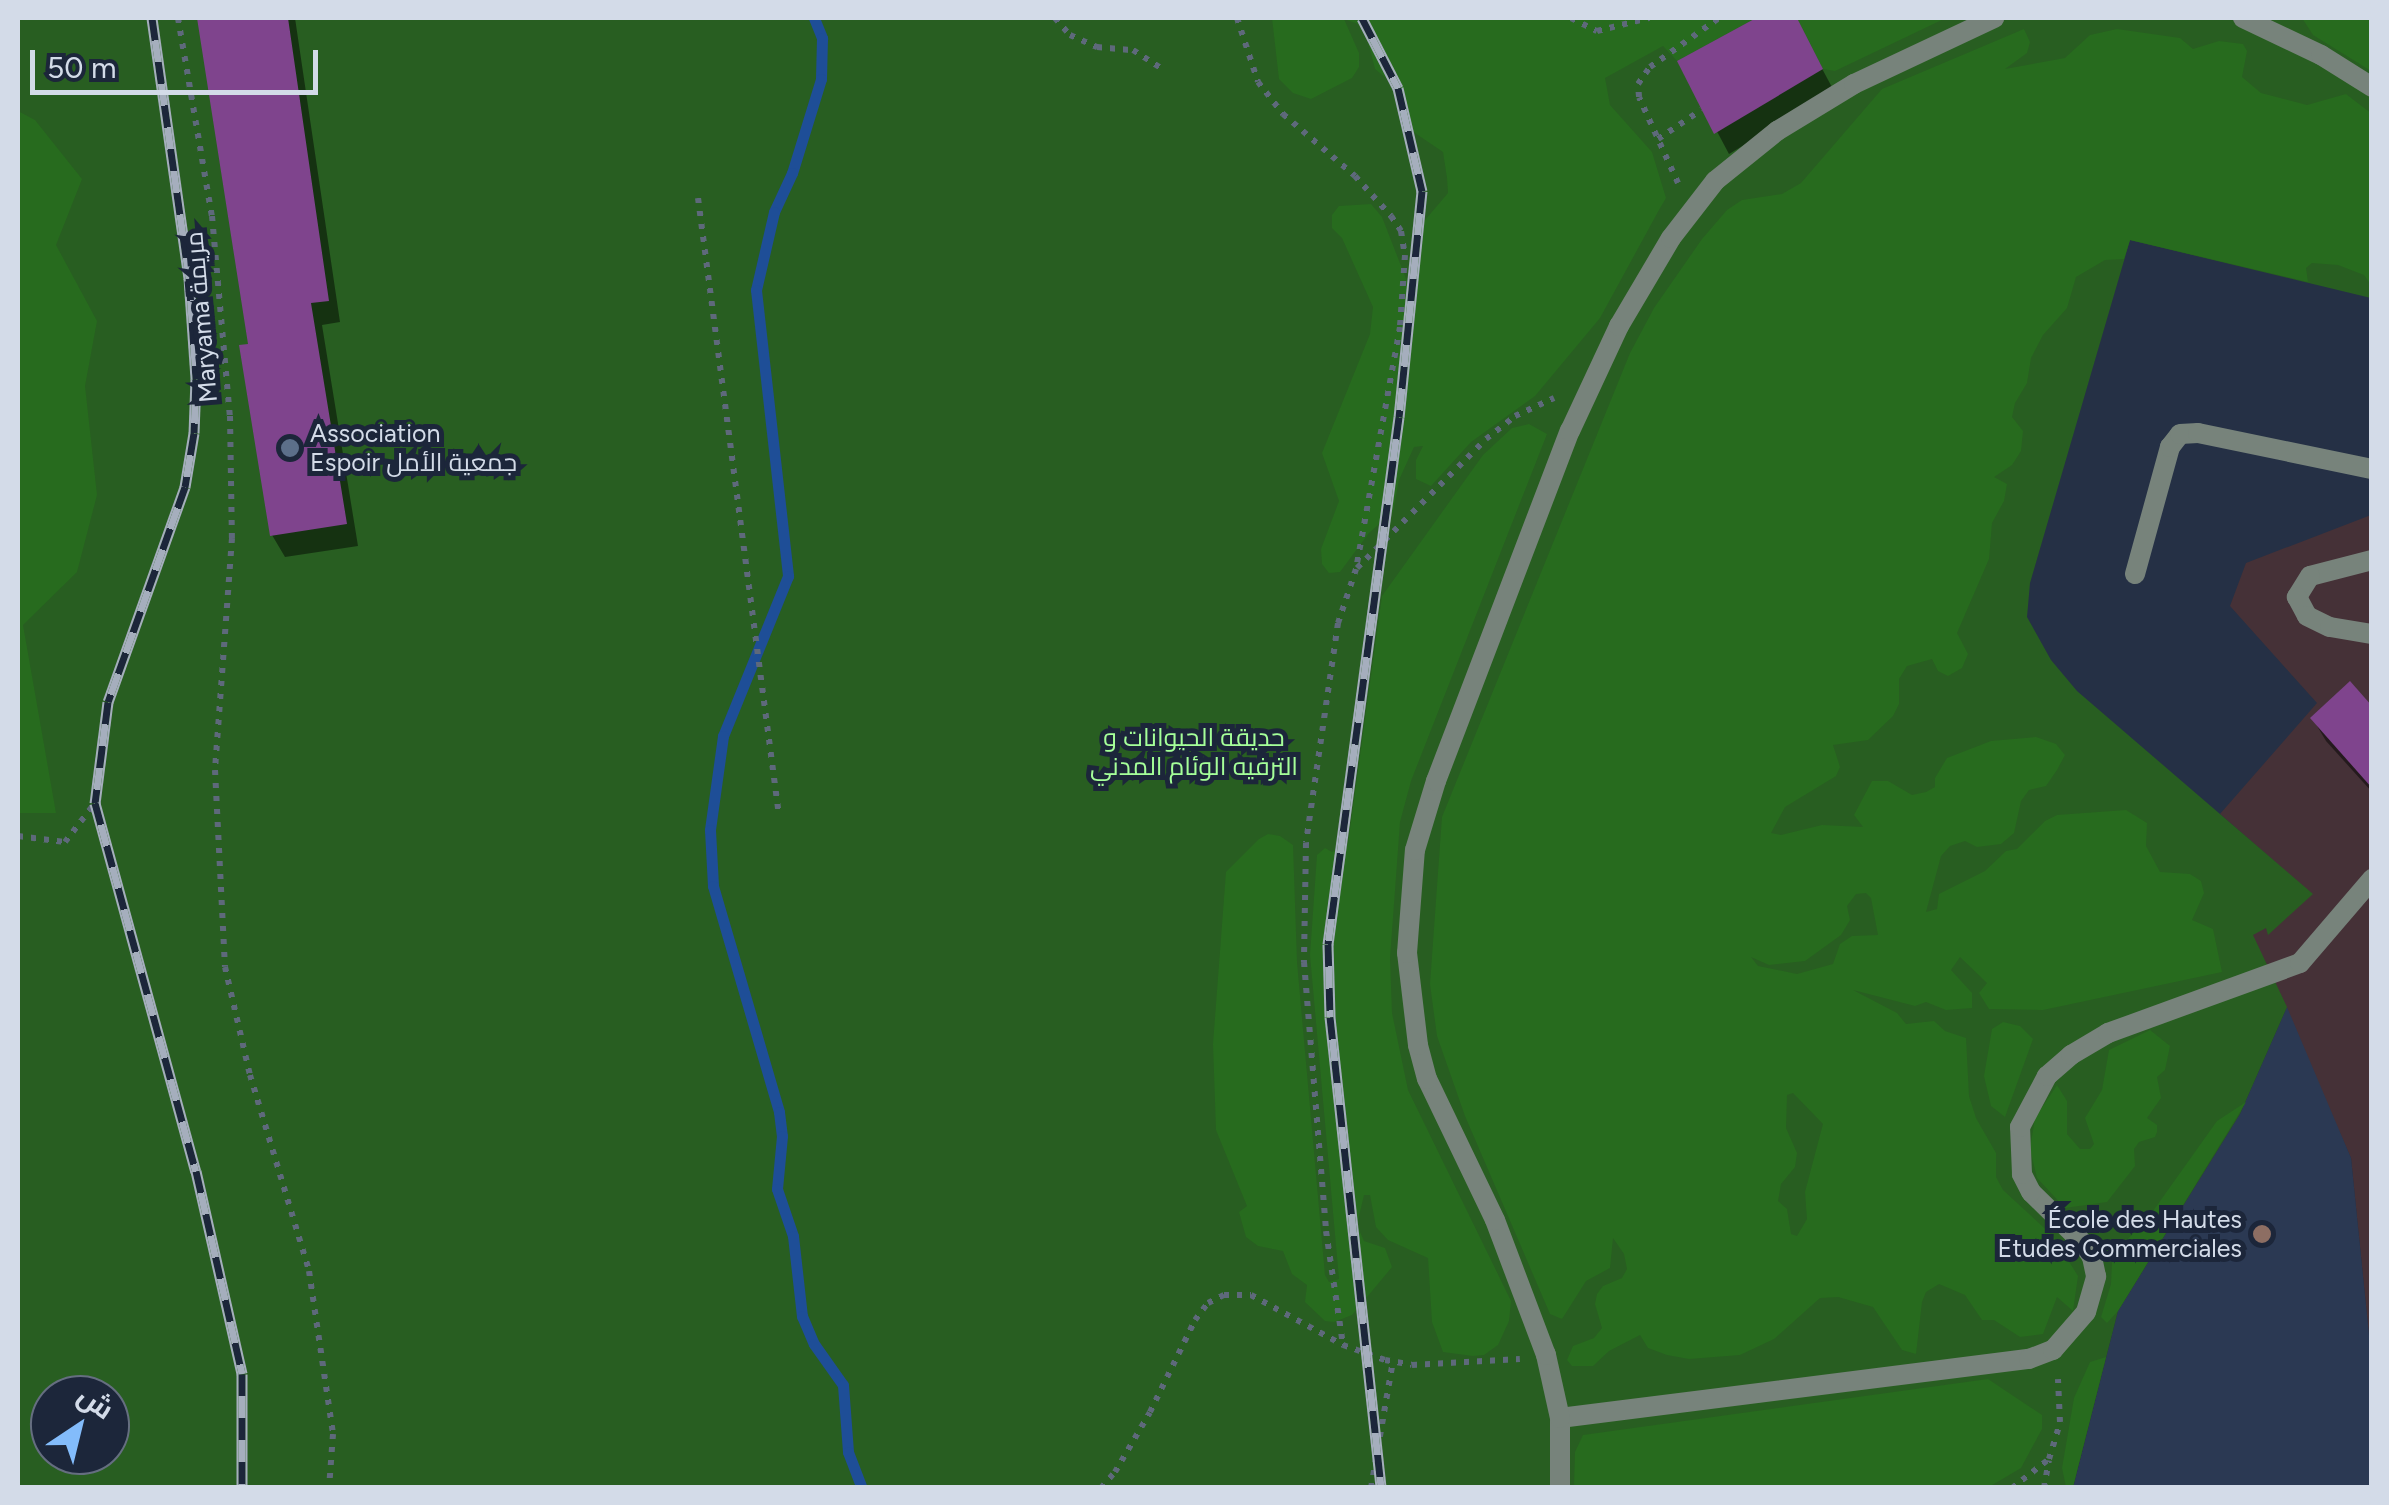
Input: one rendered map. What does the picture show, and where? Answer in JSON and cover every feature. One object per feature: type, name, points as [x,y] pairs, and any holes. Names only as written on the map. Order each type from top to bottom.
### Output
[{"type":"street","points":[[1560,1488],[1560,1418],[1546,1355],[1495,1220],[1427,1079],[1408,953],[1414,850],[1436,781],[1570,431],[1620,326],[1690,212],[1740,159],[1804,114],[1854,84],[1994,18]]},
{"type":"street","points":[[2243,18],[2372,87]]},
{"type":"street","points":[[2135,574],[2170,447],[2180,434],[2198,433],[2372,469]]},
{"type":"street","points":[[2372,560],[2310,576],[2297,597],[2308,616],[2330,626],[2372,634]]},
{"type":"street","points":[[1560,1418],[2029,1359],[2053,1350],[2086,1312],[2096,1276],[2092,1257],[2082,1242],[2032,1192],[2022,1174],[2020,1127],[2047,1076],[2071,1054],[2108,1033],[2300,963],[2372,879]]},
{"type":"path","name":"Maryama مريمة","points":[[178,18],[212,216],[230,416],[232,538],[215,770],[225,968],[250,1075],[309,1271],[334,1434],[330,1488]]},
{"type":"path","points":[[1055,18],[1070,35],[1097,47],[1133,50],[1162,70]]},
{"type":"path","points":[[1237,18],[1258,82],[1282,114],[1355,176],[1401,231],[1406,255],[1400,326],[1356,569],[1338,622],[1310,795],[1305,862],[1304,962],[1326,1232],[1343,1345]]},
{"type":"path","points":[[1571,18],[1597,30],[1648,18]]},
{"type":"path","points":[[1690,212],[1640,97],[1642,76],[1719,18]]},
{"type":"path","points":[[1658,139],[1702,110]]},
{"type":"path","points":[[698,198],[779,816]]},
{"type":"path","points":[[1356,569],[1486,439],[1515,416],[1542,401],[1590,391]]},
{"type":"path","points":[[18,836],[65,842],[95,803]]},
{"type":"path","points":[[1101,1488],[1133,1443],[1194,1320],[1208,1303],[1224,1295],[1251,1295],[1343,1345],[1393,1361],[1468,1364],[1546,1355]]},
{"type":"path","points":[[2044,1488],[2060,1422],[2053,1350]]},
{"type":"path","points":[[1371,1488],[1393,1361]]},
{"type":"path","points":[[2012,1488],[2049,1459]]},
{"type":"shaded area","points":[[2371,515],[2371,1355],[2351,1158],[2252,935],[2312,894],[2220,814],[2317,703],[2230,606],[2246,563]]},
{"type":"shaded area","name":"École des Hautes Etudes Commerciales","points":[[2287,1007],[2351,1158],[2371,1355],[2371,1487],[2073,1488],[2118,1311],[2240,1114]]},
{"type":"green space","name":"حديقة الحيوانات و الترفيه الوئام المدني","points":[[18,18],[2371,18],[2371,298],[2130,240],[2030,583],[2027,617],[2051,660],[2077,691],[2313,894],[2268,935],[2266,928],[2253,935],[2287,1007],[2240,1114],[2118,1311],[2073,1487],[18,1487]]},
{"type":"green space","points":[[1272,18],[1756,18],[1677,61],[1663,46],[1605,78],[1610,105],[1652,152],[1666,198],[1600,318],[1535,396],[1471,442],[1431,486],[1416,479],[1416,460],[1423,446],[1414,447],[1399,480],[1393,512],[1369,533],[1340,572],[1329,573],[1322,564],[1321,549],[1339,501],[1322,453],[1370,334],[1373,307],[1342,238],[1332,228],[1332,215],[1339,206],[1371,204],[1382,217],[1410,289],[1421,250],[1420,226],[1448,193],[1447,178],[1443,152],[1412,131],[1402,113],[1398,88],[1375,69],[1364,26],[1344,19],[1359,53],[1359,67],[1352,78],[1311,99],[1293,93],[1279,79]]},
{"type":"green space","points":[[1797,18],[1946,18],[1835,71],[1823,69]]},
{"type":"green space","points":[[2302,18],[2371,18],[2371,71],[2313,35]]},
{"type":"green space","points":[[2024,29],[2030,42],[2027,53],[2005,69],[2065,58],[2090,35],[2117,29],[2180,38],[2193,49],[2219,41],[2243,44],[2247,51],[2242,77],[2261,93],[2307,105],[2346,94],[2371,113],[2371,285],[2364,275],[2338,265],[2312,263],[2306,268],[2308,282],[2130,240],[2124,259],[2105,260],[2076,277],[2067,308],[2043,335],[2031,358],[2027,383],[2015,403],[2012,417],[2023,431],[2021,451],[2012,465],[1994,477],[2007,484],[2004,501],[1992,523],[1989,559],[1957,633],[1968,654],[1962,668],[1948,676],[1938,671],[1932,659],[1907,666],[1899,679],[1899,704],[1893,716],[1868,740],[1833,745],[1840,767],[1836,776],[1785,807],[1771,833],[1781,835],[1822,825],[1863,827],[1854,815],[1872,781],[1888,781],[1912,795],[1926,792],[1935,787],[1935,778],[1947,758],[1991,741],[2036,737],[2056,744],[2065,755],[2057,770],[2046,786],[2029,790],[2021,801],[2014,833],[2001,844],[1977,847],[1965,841],[1950,846],[1941,856],[1926,912],[1937,909],[1939,894],[1985,871],[2006,851],[2017,849],[2045,821],[2057,815],[2126,810],[2147,823],[2146,846],[2160,872],[2190,874],[2201,881],[2204,893],[2192,920],[2213,929],[2222,972],[2043,1010],[1989,1009],[1979,993],[1987,983],[1960,957],[1951,970],[1972,993],[1972,1008],[1946,1010],[1926,1002],[1915,1006],[1853,990],[1897,1013],[1906,1024],[1934,1021],[1945,1031],[1966,1038],[1969,1096],[1976,1118],[1996,1153],[1996,1177],[2003,1190],[2054,1237],[2078,1276],[2073,1311],[2057,1297],[2043,1334],[2020,1337],[1994,1320],[1982,1320],[1965,1295],[1939,1284],[1926,1292],[1922,1302],[1916,1354],[1902,1350],[1873,1307],[1838,1297],[1820,1298],[1774,1339],[1740,1355],[1689,1359],[1667,1355],[1648,1348],[1640,1335],[1609,1351],[1593,1366],[1572,1366],[1567,1360],[1573,1346],[1594,1338],[1602,1328],[1595,1304],[1597,1294],[1603,1286],[1622,1278],[1627,1269],[1624,1254],[1613,1238],[1610,1268],[1586,1281],[1562,1319],[1550,1314],[1465,1116],[1437,1036],[1430,984],[1442,817],[1630,353],[1654,308],[1727,210],[1742,200],[1782,194],[1801,183],[1882,89]],"holes":[[[1866,893],[1871,898],[1878,935],[1852,936],[1840,944],[1833,964],[1797,974],[1758,966],[1751,957],[1769,965],[1805,961],[1841,935],[1850,920],[1847,906],[1856,894]],[[1793,1093],[1823,1124],[1805,1192],[1807,1219],[1797,1236],[1791,1234],[1787,1209],[1778,1201],[1781,1184],[1795,1167],[1797,1153],[1786,1128],[1787,1095]]]},
{"type":"green space","points":[[18,111],[35,120],[82,179],[56,245],[97,321],[85,386],[97,495],[77,572],[23,625],[56,813],[18,813]]},
{"type":"green space","points":[[1529,424],[1547,434],[1411,781],[1400,822],[1390,958],[1392,1013],[1408,1090],[1511,1301],[1509,1321],[1498,1345],[1484,1355],[1473,1356],[1443,1352],[1432,1322],[1428,1258],[1388,1240],[1376,1227],[1370,1195],[1364,1195],[1357,1225],[1364,1241],[1385,1248],[1392,1267],[1352,1315],[1334,1322],[1325,1321],[1305,1302],[1307,1285],[1292,1274],[1283,1251],[1258,1246],[1246,1237],[1239,1212],[1247,1206],[1216,1130],[1213,1044],[1226,872],[1259,839],[1268,834],[1280,836],[1293,845],[1297,962],[1325,1275],[1329,1282],[1339,1279],[1310,955],[1317,855],[1325,848],[1332,852],[1348,844],[1382,596],[1483,455],[1512,428]]},
{"type":"green space","points":[[2003,1022],[2020,1026],[2033,1039],[2005,1117],[1991,1106],[1984,1076],[1992,1029]]},
{"type":"green space","points":[[2150,1030],[2170,1046],[2165,1070],[2157,1077],[2161,1098],[2147,1118],[2157,1125],[2155,1137],[2139,1142],[2134,1149],[2135,1166],[2107,1202],[2065,1208],[2037,1178],[2030,1149],[2035,1118],[2057,1085],[2067,1101],[2067,1134],[2080,1149],[2090,1149],[2094,1144],[2085,1118],[2102,1090],[2109,1050]]},
{"type":"green space","points":[[2246,1102],[2107,1323],[2101,1317],[2111,1284],[2112,1262],[2120,1247],[2148,1218],[2217,1121]]},
{"type":"green space","points":[[2106,1357],[2073,1487],[2066,1487],[2062,1468],[2074,1398],[2090,1362]]},
{"type":"green space","points":[[1988,1379],[2042,1415],[2042,1429],[2021,1468],[1989,1487],[1574,1487],[1575,1452],[1583,1435]]},
{"type":"building","points":[[197,18],[288,18],[329,301],[311,303],[347,524],[270,536],[239,345],[248,344]]},
{"type":"building","points":[[1756,18],[1797,18],[1823,69],[1714,134],[1677,61]]},
{"type":"building","points":[[2350,681],[2372,706],[2372,788],[2310,718]]},
{"type":"waterway","points":[[814,18],[822,38],[821,79],[792,173],[774,212],[756,290],[788,576],[723,736],[710,830],[713,886],[779,1112],[782,1136],[777,1189],[793,1236],[802,1316],[814,1344],[843,1385],[848,1452],[862,1488]]},
{"type":"railway","points":[[152,18],[189,278],[196,379],[194,433],[185,487],[108,702],[95,803],[196,1171],[242,1374],[242,1488]]},
{"type":"railway","points":[[1362,18],[1398,88],[1422,191],[1399,417],[1328,944],[1330,1017],[1381,1488]]},
{"type":"place","name":"Association Espoir جمعية الأمل","points":[[290,448]]},
{"type":"place","name":"École des Hautes Etudes Commerciales","points":[[2262,1234]]}]
